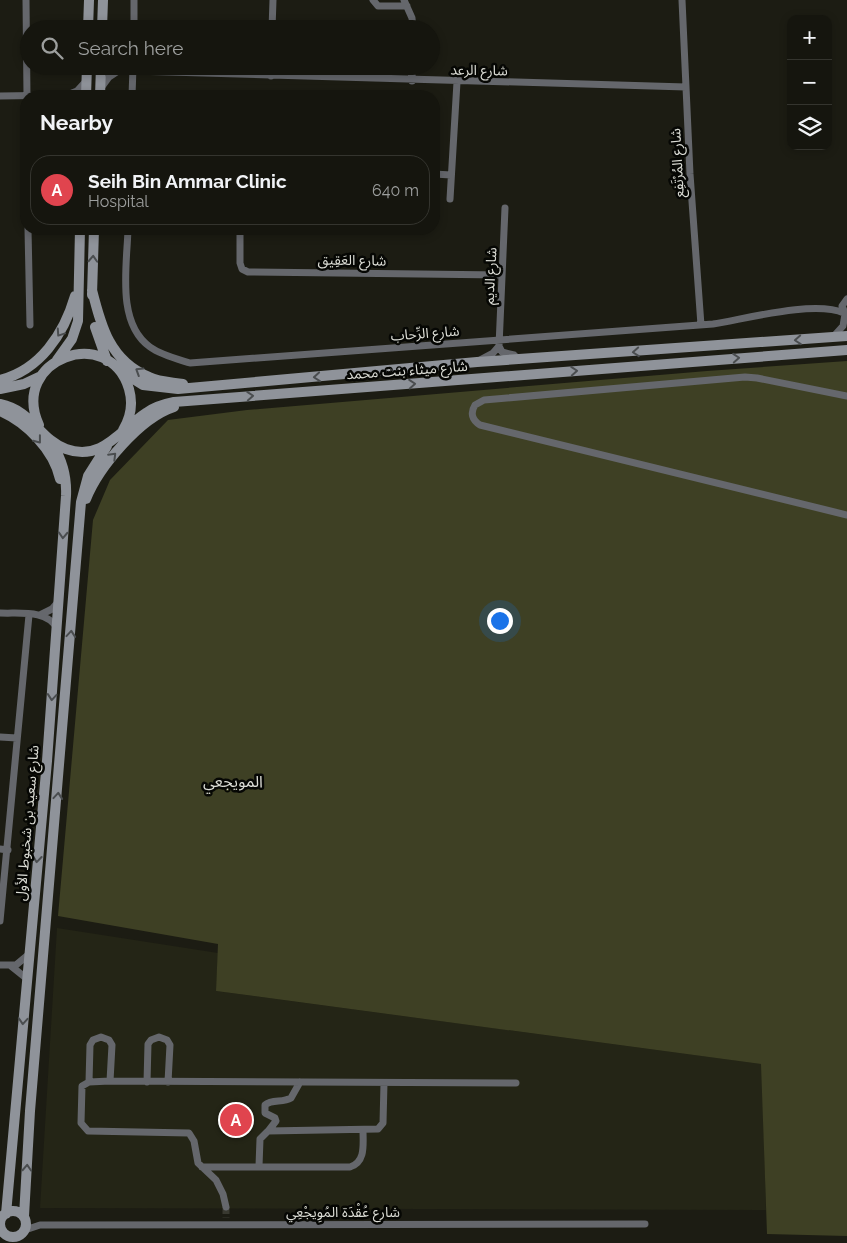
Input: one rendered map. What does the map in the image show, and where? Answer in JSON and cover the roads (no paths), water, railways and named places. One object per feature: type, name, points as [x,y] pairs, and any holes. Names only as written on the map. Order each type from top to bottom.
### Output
[{"type":"main road","points":[[88,20],[89,0]]},
{"type":"main road","points":[[102,20],[103,0]]},
{"type":"main road","points":[[86,90],[87,75]]},
{"type":"main road","points":[[100,90],[101,75]]},
{"type":"main road","points":[[0,389],[24,384],[41,376],[57,361],[75,330],[78,312],[77,288],[80,235]]},
{"type":"main road","points":[[94,235],[92,290],[94,323],[107,360]]},
{"type":"main road","points":[[0,380],[21,373],[48,349],[65,326],[77,288]]},
{"type":"main road","points":[[92,290],[104,334],[112,347],[126,362],[149,377],[203,387]]},
{"type":"main road","name":"شارع ميثاء بنت محمد","points":[[119,370],[135,382],[151,387],[178,389],[477,362],[847,336]]},
{"type":"main road","name":"شارع ميثاء بنت محمد","points":[[0,404],[25,415],[59,445],[77,451],[90,451],[108,444],[152,409],[174,402],[847,350]]},
{"type":"main road","points":[[57,361],[81,354],[99,356],[119,370],[127,382],[131,402],[127,423],[120,435]]},
{"type":"main road","points":[[41,376],[35,388],[33,402],[35,416],[41,429]]},
{"type":"main road","points":[[80,513],[92,485],[104,466],[147,422],[165,410],[202,400]]},
{"type":"main road","points":[[0,410],[28,428],[53,460],[59,474],[64,512]]},
{"type":"main road","name":"شارع سعيد بن شخبوط الأول","points":[[11,1228],[26,978],[58,630],[66,475],[49,438]]},
{"type":"main road","name":"شارع سعيد بن شخبوط الأول","points":[[11,1228],[30,1111],[82,493],[88,476],[108,444]]},
{"type":"main road","points":[[34,897],[40,898],[42,902],[39,940],[44,953]]},
{"type":"main road","points":[[20,1068],[24,1079],[22,1107],[25,1111],[30,1111]]},
{"type":"street","points":[[26,0],[26,20]]},
{"type":"street","points":[[134,0],[134,20]]},
{"type":"street","points":[[272,20],[273,0]]},
{"type":"street","points":[[373,0],[378,6],[406,3],[412,20]]},
{"type":"street","name":"شارع المُرْتَفِع","points":[[682,0],[690,174],[701,325]]},
{"type":"street","points":[[27,75],[27,90]]},
{"type":"street","name":"شارع الرعد","points":[[101,90],[111,75]]},
{"type":"street","points":[[132,90],[133,75]]},
{"type":"street","name":"شارع الرعد","points":[[251,75],[686,88]]},
{"type":"street","points":[[412,75],[412,81]]},
{"type":"street","points":[[78,90],[87,80]]},
{"type":"street","points":[[450,199],[456,82]]},
{"type":"street","points":[[0,96],[20,96]]},
{"type":"street","points":[[440,174],[451,175]]},
{"type":"street","name":"شارع الديم","points":[[499,343],[505,208]]},
{"type":"street","points":[[28,235],[30,325]]},
{"type":"street","name":"شارع الرِّحاب","points":[[128,235],[127,306],[139,335],[150,347],[177,359],[204,363],[499,343],[701,325],[761,314],[829,309],[845,314]]},
{"type":"street","name":"شارع العَقِيق","points":[[240,235],[240,263],[242,268],[248,272],[502,275]]},
{"type":"street","points":[[833,338],[843,326],[845,314],[842,306],[846,300]]},
{"type":"street","name":"شارع الرِّحاب","points":[[829,309],[846,300]]},
{"type":"street","points":[[499,343],[502,352],[514,355],[519,360]]},
{"type":"street","points":[[477,362],[493,353],[499,343]]},
{"type":"street","points":[[847,396],[745,377],[484,400],[475,405],[472,413],[473,419],[480,424],[847,515]]},
{"type":"street","points":[[40,615],[52,609],[60,599]]},
{"type":"street","points":[[0,614],[40,615],[51,620],[58,630]]},
{"type":"street","points":[[0,921],[4,850],[17,738],[28,615]]},
{"type":"street","points":[[0,737],[17,738]]},
{"type":"street","points":[[0,965],[11,966],[20,962],[28,955]]},
{"type":"street","points":[[11,966],[26,978]]},
{"type":"street","points":[[89,1082],[90,1044],[93,1040],[101,1037],[109,1040],[112,1045],[110,1081]]},
{"type":"street","points":[[147,1082],[148,1044],[151,1040],[159,1037],[167,1040],[170,1045],[168,1082]]},
{"type":"street","points":[[226,1207],[220,1186],[196,1159],[194,1140],[185,1132],[91,1132],[84,1129],[81,1124],[81,1089],[84,1084],[110,1081],[516,1083]]},
{"type":"street","points":[[258,1166],[260,1140],[276,1121],[275,1118],[265,1113],[265,1105],[270,1102],[282,1102],[291,1098],[300,1082]]},
{"type":"street","points":[[268,1131],[378,1129],[383,1123],[384,1083]]},
{"type":"street","points":[[202,1167],[354,1166],[362,1156],[363,1130]]},
{"type":"street","name":"شارع عُقْدَة المُوِيجْعِي","points":[[11,1228],[40,1225],[226,1221],[645,1224]]},
{"type":"tunnel","points":[[226,1207],[226,1218]]},
{"type":"place","name":"Seih Bin Ammar Clinic","points":[[236,1120]]},
{"type":"district","name":"المويجعي","points":[[233,781]]}]
